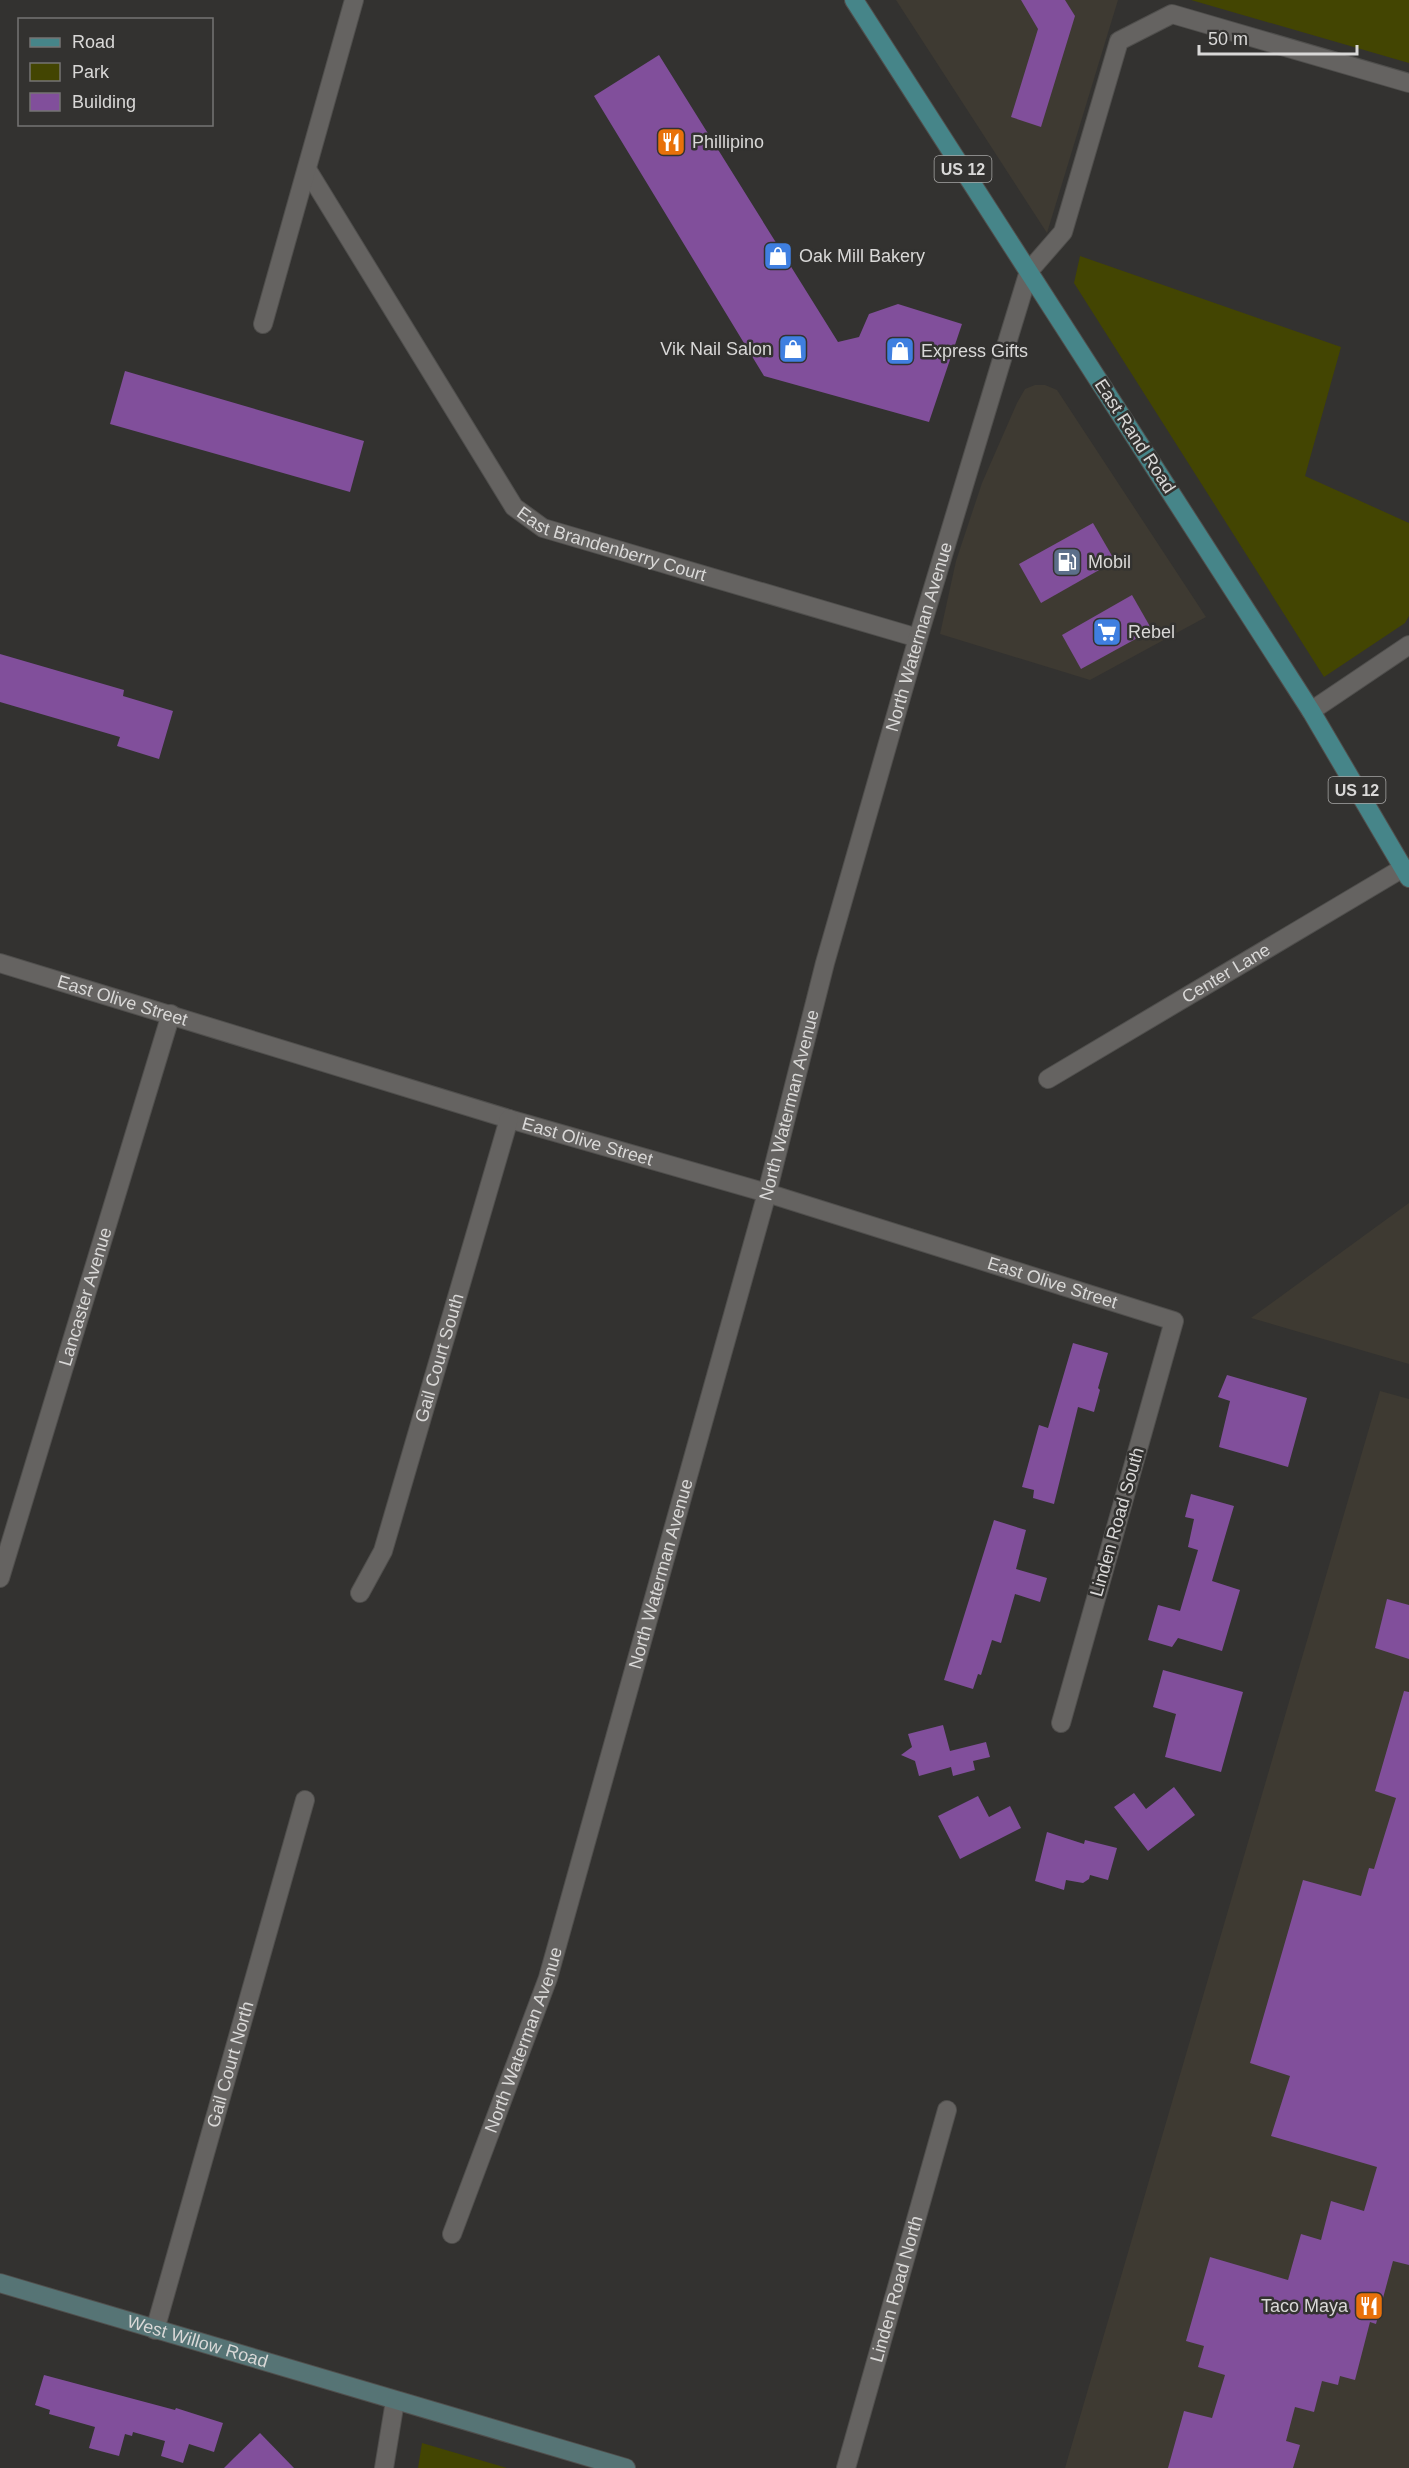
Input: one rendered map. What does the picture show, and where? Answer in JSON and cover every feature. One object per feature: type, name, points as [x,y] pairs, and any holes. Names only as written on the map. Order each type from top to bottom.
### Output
[{"type":"main road","name":"East Rand Road","points":[[854,0],[1311,711],[1406,873]]},
{"type":"street","points":[[263,324],[308,171],[354,0]]},
{"type":"street","name":"North Waterman Avenue","points":[[452,2234],[548,1978],[766,1193],[825,963],[918,638],[1029,271],[1063,232],[1119,40],[1172,14],[1409,83]]},
{"type":"street","name":"East Brandenberry Court","points":[[308,171],[514,507],[543,528],[918,638]]},
{"type":"street","points":[[1311,711],[1409,645]]},
{"type":"street","name":"Center Lane","points":[[1048,1079],[1406,873]]},
{"type":"street","name":"East Olive Street","points":[[0,963],[509,1119],[766,1193],[1174,1321]]},
{"type":"street","name":"Lancaster Avenue","points":[[0,1578],[171,1014]]},
{"type":"street","name":"Gail Court South","points":[[360,1593],[383,1551],[509,1119]]},
{"type":"street","name":"Linden Road South","points":[[1061,1723],[1174,1321]]},
{"type":"street","name":"Gail Court North","points":[[156,2330],[305,1800]]},
{"type":"street","name":"Linden Road North","points":[[846,2468],[947,2110]]},
{"type":"street","name":"West Willow Road","points":[[0,2283],[626,2468]]},
{"type":"street","points":[[384,2468],[394,2401]]},
{"type":"shaded area","points":[[896,0],[1118,0],[1047,233]]},
{"type":"shaded area","points":[[1035,385],[1045,385],[1057,390],[1206,617],[1090,680],[940,634],[956,561],[982,483],[1017,403],[1025,389]]},
{"type":"shaded area","points":[[1409,1203],[1409,1364],[1251,1318]]},
{"type":"shaded area","points":[[1380,1391],[1409,1399],[1409,2468],[1065,2468]]},
{"type":"green space","points":[[1191,0],[1409,0],[1409,63]]},
{"type":"green space","points":[[1080,256],[1341,347],[1305,476],[1409,523],[1409,616],[1405,623],[1324,677],[1074,283]]},
{"type":"green space","points":[[422,2443],[507,2468],[418,2468]]},
{"type":"building","points":[[1021,0],[1065,0],[1075,16],[1041,127],[1011,117],[1038,29]]},
{"type":"building","points":[[659,55],[838,342],[859,337],[869,314],[898,304],[962,324],[929,422],[764,376],[594,96]]},
{"type":"building","points":[[125,371],[364,441],[350,492],[110,424]]},
{"type":"building","name":"Mobil","points":[[1093,523],[1115,561],[1041,603],[1019,564]]},
{"type":"building","name":"Rebel","points":[[1132,595],[1152,630],[1081,669],[1062,635]]},
{"type":"building","points":[[0,654],[124,690],[123,696],[173,711],[159,759],[117,746],[120,737],[0,702]]},
{"type":"building","points":[[1073,1343],[1108,1353],[1094,1412],[1078,1407],[1054,1504],[1033,1498],[1034,1490],[1022,1487],[1039,1425],[1048,1428]]},
{"type":"building","points":[[1227,1375],[1307,1398],[1288,1467],[1219,1447],[1230,1401],[1218,1397]]},
{"type":"building","points":[[1191,1494],[1234,1506],[1212,1581],[1240,1590],[1222,1651],[1178,1638],[1172,1647],[1148,1640],[1158,1605],[1180,1611],[1198,1550],[1188,1547],[1194,1519],[1185,1517]]},
{"type":"building","points":[[994,1520],[1026,1530],[1016,1569],[1047,1578],[1040,1602],[1015,1594],[1001,1643],[992,1640],[981,1675],[978,1674],[973,1689],[944,1680]]},
{"type":"building","points":[[1387,1599],[1409,1605],[1409,1659],[1375,1648]]},
{"type":"building","points":[[1163,1670],[1243,1692],[1221,1772],[1165,1757],[1176,1714],[1153,1707]]},
{"type":"building","points":[[1404,1691],[1409,1692],[1409,2265],[1393,2261],[1376,2324],[1370,2322],[1355,2380],[1340,2376],[1338,2385],[1322,2381],[1314,2412],[1295,2407],[1286,2441],[1300,2445],[1293,2468],[1168,2468],[1184,2411],[1212,2418],[1225,2375],[1198,2367],[1204,2346],[1186,2341],[1210,2257],[1288,2280],[1301,2234],[1321,2240],[1331,2201],[1364,2211],[1377,2167],[1271,2136],[1290,2076],[1250,2063],[1303,1880],[1361,1896],[1369,1868],[1374,1869],[1396,1798],[1375,1791]]},
{"type":"building","points":[[943,1725],[950,1751],[986,1742],[990,1757],[973,1761],[975,1770],[953,1776],[951,1767],[919,1776],[915,1761],[901,1755],[912,1747],[908,1734]]},
{"type":"building","points":[[1174,1787],[1195,1815],[1148,1851],[1114,1807],[1134,1793],[1146,1809]]},
{"type":"building","points":[[978,1796],[989,1817],[1010,1806],[1021,1828],[960,1859],[938,1816]]},
{"type":"building","points":[[1047,1832],[1084,1844],[1085,1840],[1117,1848],[1108,1880],[1090,1875],[1089,1879],[1083,1883],[1066,1880],[1064,1890],[1035,1881]]},
{"type":"building","points":[[44,2375],[175,2410],[176,2408],[223,2423],[214,2452],[189,2444],[183,2463],[161,2456],[165,2441],[133,2432],[132,2436],[125,2434],[119,2456],[89,2448],[95,2427],[49,2414],[50,2410],[35,2405]]},
{"type":"building","points":[[260,2433],[294,2468],[224,2468],[234,2458]]},
{"type":"place","name":"Phillipino","points":[[671,142]]},
{"type":"place","name":"Oak Mill Bakery","points":[[778,256]]},
{"type":"place","name":"Vik Nail Salon","points":[[793,349]]},
{"type":"place","name":"Express Gifts","points":[[900,351]]},
{"type":"place","name":"Mobil","points":[[1067,562]]},
{"type":"place","name":"Rebel","points":[[1107,632]]},
{"type":"place","name":"Taco Maya","points":[[1369,2306]]}]
